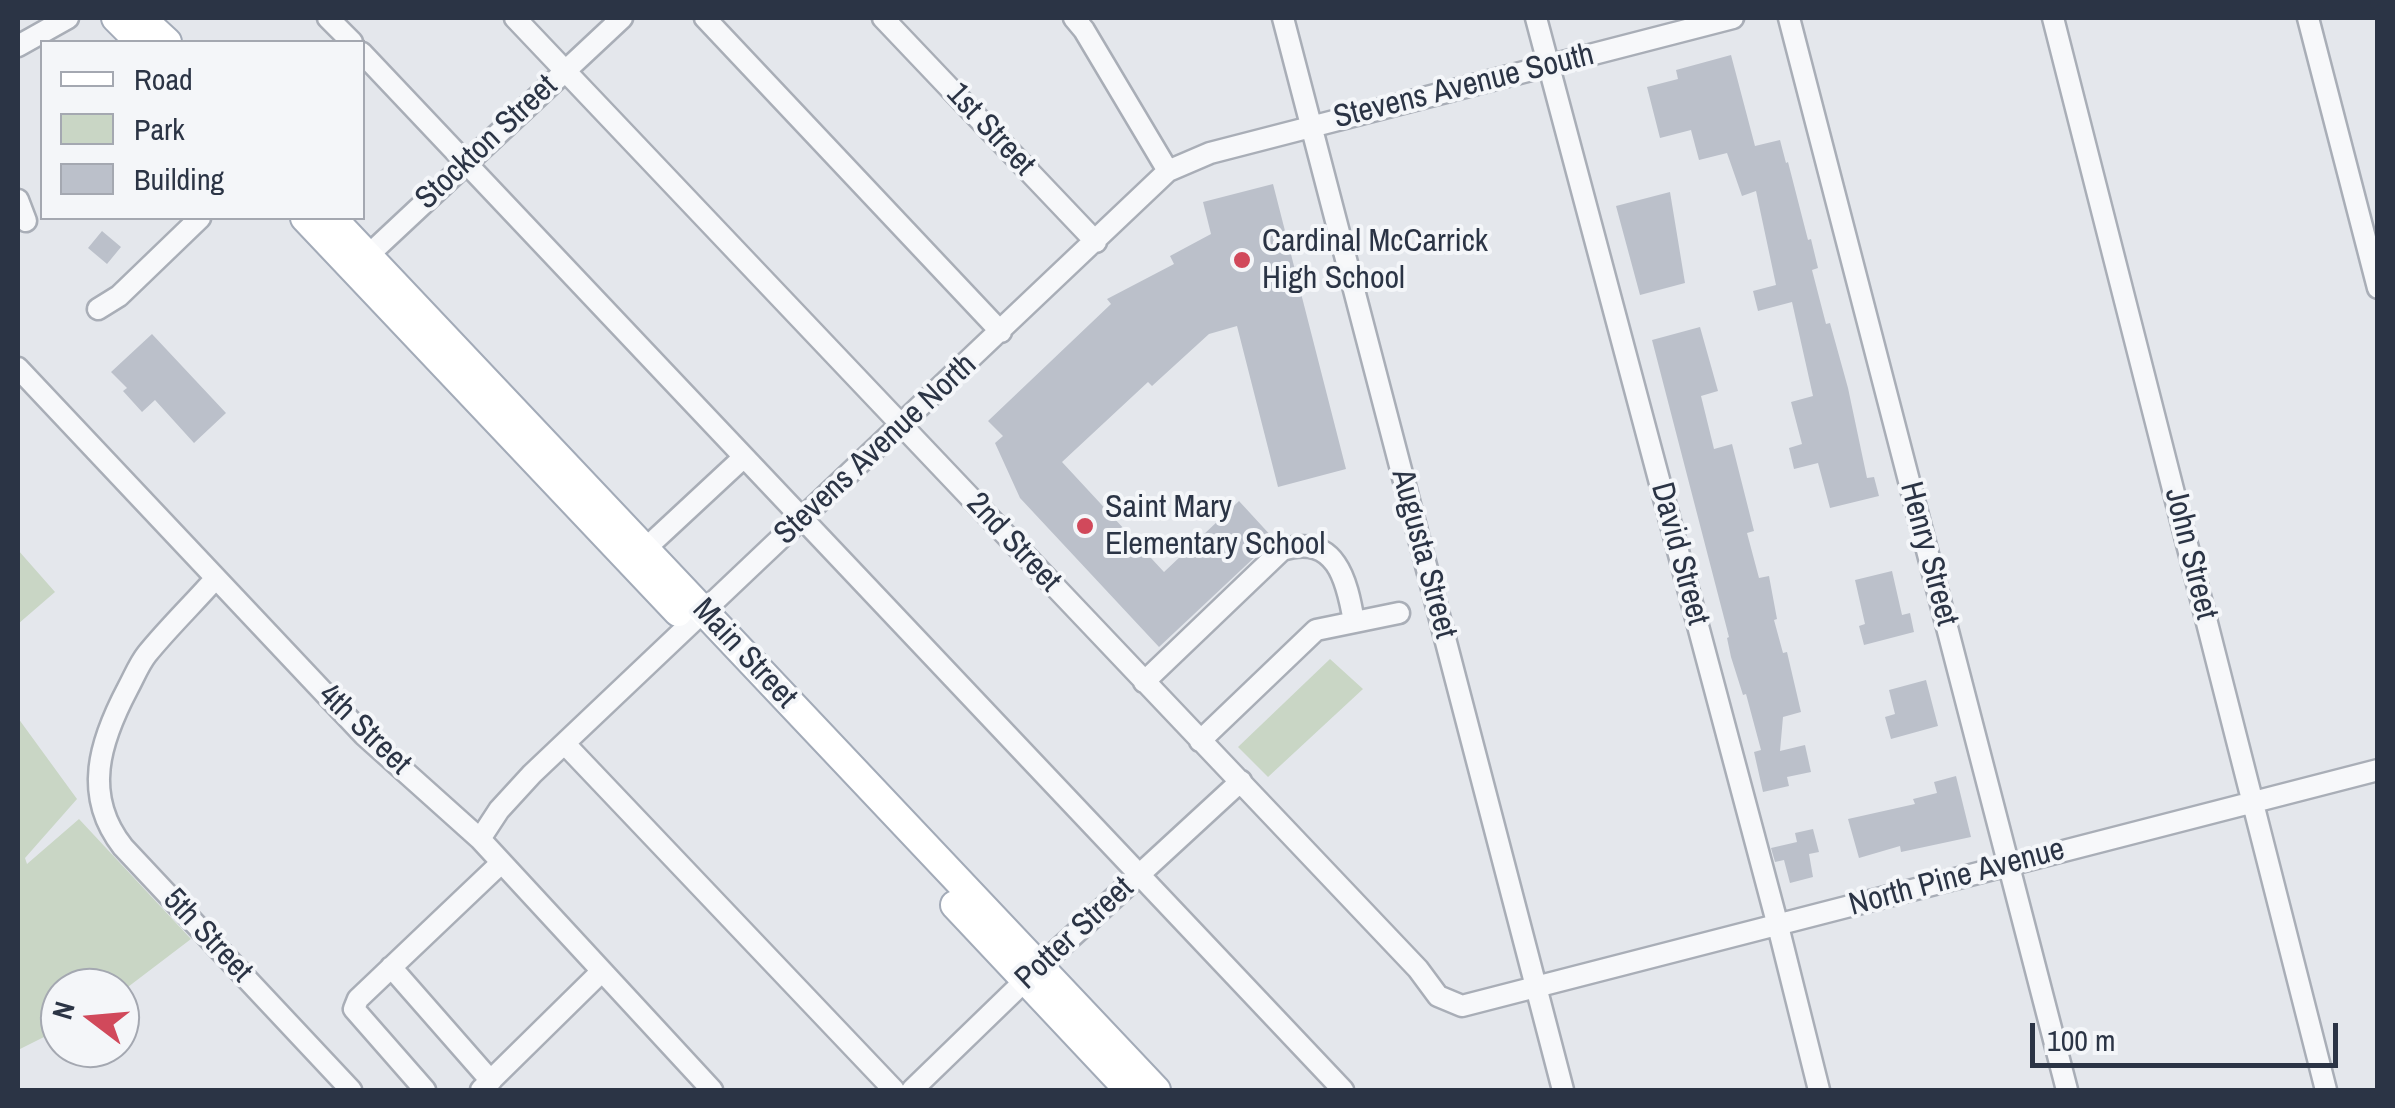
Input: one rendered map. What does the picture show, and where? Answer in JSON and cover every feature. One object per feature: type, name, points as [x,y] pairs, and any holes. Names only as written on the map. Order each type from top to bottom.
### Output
[{"type":"main road","points":[[116,18],[138,40]]},
{"type":"main road","points":[[141,18],[165,40]]},
{"type":"main road","name":"Main Street","points":[[308,220],[361,262],[645,549],[697,619]]},
{"type":"main road","name":"Main Street","points":[[333,220],[361,262],[1032,974],[1129,1090]]},
{"type":"main road","name":"Main Street","points":[[1032,974],[1156,1090]]},
{"type":"street","points":[[18,46],[68,18]]},
{"type":"street","points":[[328,18],[350,40]]},
{"type":"street","name":"2nd Street","points":[[515,18],[1241,782],[1438,996],[1462,1006],[1536,988]]},
{"type":"street","name":"Stockton Street","points":[[361,262],[622,18]]},
{"type":"street","points":[[705,18],[1001,332]]},
{"type":"street","name":"1st Street","points":[[883,18],[1096,242]]},
{"type":"street","points":[[1074,18],[1168,171]]},
{"type":"street","name":"Augusta Street","points":[[1284,18],[1563,1090]]},
{"type":"street","name":"David Street","points":[[1536,18],[1819,1090]]},
{"type":"street","name":"Stevens Avenue South","points":[[1312,126],[1734,18]]},
{"type":"street","name":"Henry Street","points":[[1789,18],[2067,1090]]},
{"type":"street","name":"John Street","points":[[2054,18],[2326,1090]]},
{"type":"street","points":[[2308,18],[2378,288]]},
{"type":"street","points":[[365,57],[1343,1090]]},
{"type":"street","name":"Stevens Avenue North","points":[[480,839],[500,810],[565,744],[1168,171],[1210,152],[1312,126]]},
{"type":"street","points":[[18,200],[26,221]]},
{"type":"street","points":[[98,309],[120,296],[198,220]]},
{"type":"street","name":"4th Street","points":[[18,368],[364,735],[480,839],[712,1090]]},
{"type":"street","points":[[645,549],[744,457]]},
{"type":"street","points":[[1144,682],[1282,550],[1300,544],[1327,552],[1348,582],[1354,622]]},
{"type":"street","name":"5th Street","points":[[215,579],[145,656],[118,709],[98,764],[100,802],[108,828],[352,1090]]},
{"type":"street","points":[[1200,741],[1316,630],[1399,613]]},
{"type":"street","points":[[565,744],[894,1090]]},
{"type":"street","name":"North Pine Avenue","points":[[1536,988],[2378,770]]},
{"type":"street","name":"Potter Street","points":[[912,1090],[1241,782]]},
{"type":"street","points":[[425,1090],[354,1008],[358,999],[500,864]]},
{"type":"street","points":[[392,967],[486,1086],[600,973]]},
{"type":"green space","points":[[18,550],[55,592],[18,624]]},
{"type":"green space","points":[[1330,659],[1363,689],[1268,777],[1238,747]]},
{"type":"green space","points":[[18,718],[77,799],[25,858],[27,864],[79,819],[191,939],[140,978],[140,968],[40,968],[40,1039],[18,1050]]},
{"type":"building","points":[[1731,55],[1755,146],[1780,140],[1788,162],[1808,240],[1811,239],[1818,268],[1812,270],[1848,388],[1867,478],[1874,477],[1879,496],[1830,508],[1818,463],[1794,469],[1789,448],[1802,444],[1791,402],[1813,396],[1792,302],[1758,311],[1753,291],[1776,285],[1756,191],[1742,196],[1727,153],[1699,160],[1691,130],[1660,138],[1647,87],[1678,79],[1676,70]]},
{"type":"building","points":[[1273,184],[1346,469],[1278,487],[1237,326],[1209,334],[1152,386],[1148,382],[1062,462],[1164,572],[1239,501],[1274,539],[1159,647],[1020,498],[995,443],[1003,436],[988,421],[1111,304],[1107,299],[1174,264],[1170,256],[1211,234],[1203,202]]},
{"type":"building","points":[[1670,192],[1685,283],[1640,295],[1616,206]]},
{"type":"building","points":[[102,231],[121,247],[107,264],[88,248]]},
{"type":"building","points":[[1700,327],[1718,391],[1701,396],[1714,449],[1732,444],[1754,531],[1747,533],[1759,578],[1769,576],[1777,619],[1774,620],[1783,653],[1787,652],[1801,712],[1783,717],[1780,751],[1805,745],[1811,772],[1787,777],[1789,786],[1763,792],[1754,752],[1761,750],[1731,657],[1652,340]]},
{"type":"building","points":[[152,334],[226,413],[194,443],[155,400],[142,412],[111,372]]},
{"type":"building","points":[[1892,571],[1902,615],[1910,613],[1914,632],[1864,645],[1859,626],[1865,624],[1855,580]]},
{"type":"building","points":[[1926,680],[1938,726],[1891,739],[1885,717],[1895,714],[1889,690]]},
{"type":"building","points":[[1956,776],[1971,837],[1901,852],[1900,846],[1859,858],[1848,819],[1915,804],[1913,799],[1937,793],[1934,782]]},
{"type":"building","points":[[1813,829],[1819,852],[1809,854],[1813,877],[1790,883],[1784,860],[1775,862],[1771,848],[1797,842],[1795,833]]},
{"type":"place","name":"Cardinal McCarrick High School","points":[[1242,260]]},
{"type":"place","name":"Saint Mary Elementary School","points":[[1085,526]]}]
